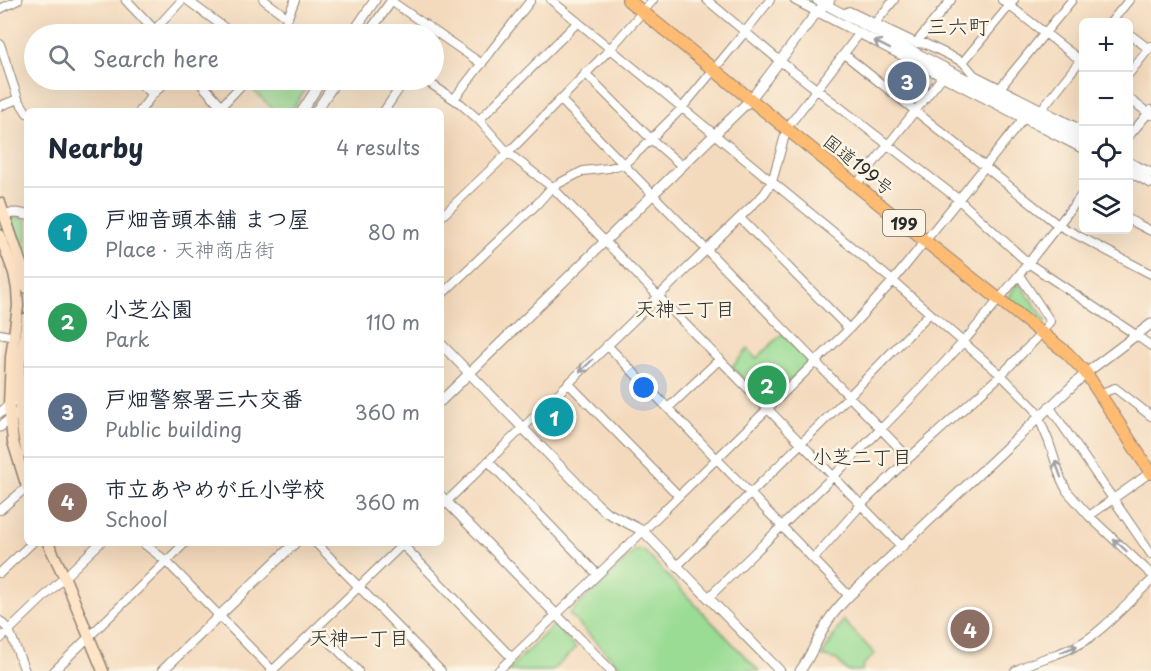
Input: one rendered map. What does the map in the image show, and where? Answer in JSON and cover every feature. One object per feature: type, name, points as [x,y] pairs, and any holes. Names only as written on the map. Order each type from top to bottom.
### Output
[{"type":"highway","name":"国道199号","points":[[628,0],[1067,353],[1086,373],[1151,472]]},
{"type":"main road","points":[[1,210],[24,272]]},
{"type":"main road","points":[[0,234],[14,273],[18,306],[9,380],[9,405],[5,416],[24,477]]},
{"type":"main road","points":[[23,408],[23,392],[19,373],[24,339]]},
{"type":"main road","points":[[49,546],[103,671]]},
{"type":"main road","points":[[56,546],[64,576]]},
{"type":"street","points":[[0,9],[18,0]]},
{"type":"street","points":[[126,0],[147,24]]},
{"type":"street","points":[[162,24],[182,0]]},
{"type":"street","points":[[187,0],[219,24]]},
{"type":"street","points":[[264,0],[288,18]]},
{"type":"street","points":[[285,24],[295,0]]},
{"type":"street","points":[[359,24],[375,0]]},
{"type":"street","points":[[375,24],[391,0],[425,24]]},
{"type":"street","points":[[454,99],[531,0]]},
{"type":"street","points":[[551,0],[893,281],[1001,375],[1035,408],[1067,491],[1089,516],[1151,574]]},
{"type":"street","points":[[444,214],[508,153],[610,48],[653,0]]},
{"type":"street","points":[[706,0],[816,90],[958,199],[1028,262],[1151,346]]},
{"type":"street","points":[[444,292],[552,187],[583,171],[624,164],[642,149],[682,108],[770,0]]},
{"type":"street","points":[[795,0],[1079,146]]},
{"type":"street","points":[[875,23],[894,0]]},
{"type":"street","points":[[915,44],[951,0]]},
{"type":"street","points":[[1002,0],[1012,3],[1045,33],[1079,58]]},
{"type":"street","points":[[1000,88],[1072,0]]},
{"type":"street","points":[[1116,18],[1129,0]]},
{"type":"street","points":[[444,398],[751,99],[817,12],[821,1],[1079,131]]},
{"type":"street","points":[[963,63],[1012,3]]},
{"type":"street","points":[[843,14],[849,11],[915,44],[926,44],[963,63],[974,75],[1079,131]]},
{"type":"street","points":[[479,120],[578,22]]},
{"type":"street","points":[[444,501],[764,194],[772,182],[786,128],[859,34]]},
{"type":"street","points":[[1130,72],[1150,47],[1133,36]]},
{"type":"street","points":[[444,37],[482,64]]},
{"type":"street","points":[[0,44],[18,99],[24,108]]},
{"type":"street","points":[[844,54],[1058,225],[1151,274]]},
{"type":"street","points":[[1041,110],[1079,64]]},
{"type":"street","points":[[585,73],[651,139],[682,166]]},
{"type":"street","points":[[856,185],[943,76]]},
{"type":"street","points":[[148,90],[153,94]]},
{"type":"street","points":[[142,108],[157,90]]},
{"type":"street","points":[[206,90],[221,108]]},
{"type":"street","points":[[223,108],[238,90]]},
{"type":"street","points":[[304,108],[316,90]]},
{"type":"street","points":[[318,108],[330,90]]},
{"type":"street","points":[[386,108],[398,90]]},
{"type":"street","points":[[440,90],[462,104],[508,153],[552,187],[902,547]]},
{"type":"street","points":[[0,106],[18,99]]},
{"type":"street","points":[[560,99],[909,458]]},
{"type":"street","points":[[1133,101],[1150,113],[1133,132]]},
{"type":"street","points":[[498,671],[849,328],[893,281],[1024,118]]},
{"type":"street","points":[[1133,164],[1151,173]]},
{"type":"street","points":[[1133,174],[1151,183]]},
{"type":"street","points":[[708,598],[881,429],[963,342],[1000,299],[1079,198]]},
{"type":"street","points":[[1,210],[24,214]]},
{"type":"street","points":[[740,219],[849,328]]},
{"type":"street","points":[[1133,222],[1151,231]]},
{"type":"street","points":[[814,558],[861,505],[1001,375],[1042,333],[1050,321],[1019,275]]},
{"type":"street","points":[[677,566],[930,313]]},
{"type":"street","points":[[800,671],[828,621],[849,596],[1049,406],[1086,373],[1151,324]]},
{"type":"street","points":[[0,334],[14,337]]},
{"type":"street","points":[[608,345],[849,596]]},
{"type":"street","points":[[444,347],[601,507],[616,518],[643,531],[780,671]]},
{"type":"street","points":[[668,408],[720,359]]},
{"type":"street","points":[[568,383],[678,496]]},
{"type":"street","points":[[1099,394],[1115,388],[1151,416]]},
{"type":"street","points":[[9,405],[23,392]]},
{"type":"street","points":[[1049,406],[1151,554]]},
{"type":"street","points":[[0,427],[5,416],[23,408]]},
{"type":"street","points":[[488,461],[597,574]]},
{"type":"street","points":[[1089,516],[1151,472]]},
{"type":"street","points":[[0,510],[24,490]]},
{"type":"street","points":[[444,503],[611,671]]},
{"type":"street","points":[[0,573],[29,546]]},
{"type":"street","points":[[0,639],[97,546]]},
{"type":"street","points":[[147,546],[166,561],[273,671],[401,546]]},
{"type":"street","points":[[54,671],[182,546]]},
{"type":"street","points":[[162,671],[291,546]]},
{"type":"street","points":[[319,546],[441,671]]},
{"type":"street","points":[[405,546],[512,658]]},
{"type":"street","points":[[1015,671],[1078,645],[1096,633],[1151,580]]},
{"type":"street","points":[[0,621],[9,630],[25,671]]},
{"type":"street","points":[[316,628],[358,671]]},
{"type":"green space","points":[[253,90],[305,90],[293,108],[272,108]]},
{"type":"green space","points":[[10,218],[24,218],[24,258]]},
{"type":"green space","points":[[1018,282],[1046,320],[1042,327],[1008,299]]},
{"type":"green space","points":[[783,333],[809,361],[767,403],[732,367],[748,349],[756,359]]},
{"type":"green space","points":[[636,550],[643,550],[759,671],[624,671],[569,614]]},
{"type":"green space","points":[[843,620],[875,654],[863,665],[862,671],[847,671],[837,660],[822,656]]},
{"type":"green space","points":[[554,625],[576,648],[552,671],[507,671]]},
{"type":"place","name":"戸畑警察署三六交番","points":[[907,81]]},
{"type":"place","name":"小芝公園","points":[[767,385]]},
{"type":"place","name":"戸畑音頭本舗 まつ屋","points":[[554,417]]},
{"type":"place","name":"市立あやめが丘小学校","points":[[970,629]]},
{"type":"district","name":"三六町","points":[[958,25]]},
{"type":"district","name":"天神二丁目","points":[[685,308]]},
{"type":"district","name":"小芝二丁目","points":[[862,456]]},
{"type":"district","name":"天神一丁目","points":[[359,637]]}]
